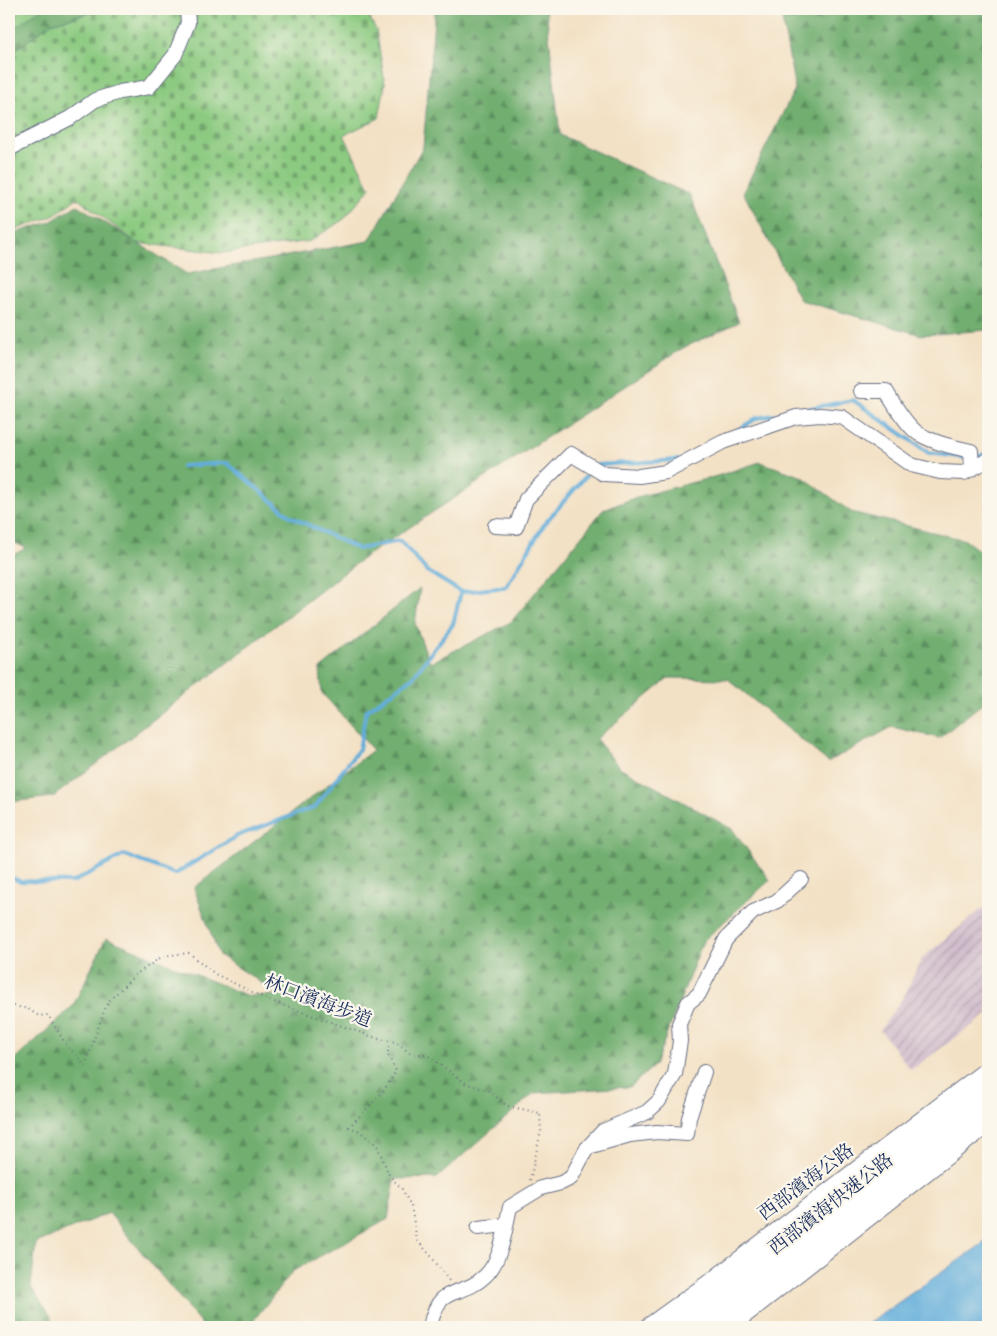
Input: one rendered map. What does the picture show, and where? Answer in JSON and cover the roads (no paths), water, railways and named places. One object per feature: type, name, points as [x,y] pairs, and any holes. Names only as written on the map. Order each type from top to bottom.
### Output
[{"type":"highway","name":"西部濱海快速公路","points":[[712,1319],[988,1082]]},
{"type":"highway","name":"西部濱海快速公路","points":[[675,1327],[712,1319],[988,1102]]},
{"type":"highway","points":[[666,1327],[712,1319]]},
{"type":"main road","name":"西部濱海公路","points":[[649,1327],[717,1278],[988,1070]]},
{"type":"main road","points":[[712,1319],[988,1123]]},
{"type":"street","points":[[9,149],[70,118],[95,100],[120,92],[149,87],[175,55],[188,23],[187,9]]},
{"type":"street","points":[[861,391],[886,391],[899,412],[917,433],[940,443],[971,451],[972,467]]},
{"type":"street","points":[[495,526],[516,527],[526,499],[571,454],[604,474],[639,476],[666,472],[723,442],[796,417],[820,415],[842,417],[911,465],[940,472],[964,473],[988,460]]},
{"type":"street","points":[[430,1327],[439,1301],[449,1293],[470,1287],[486,1275],[501,1248],[510,1207],[541,1188],[561,1183],[571,1178],[587,1148],[603,1131],[647,1112],[659,1101],[675,1074],[680,1041],[679,1024],[688,1003],[699,994],[726,939],[753,912],[777,901],[801,879]]},
{"type":"street","points":[[587,1148],[630,1135],[657,1132],[687,1134],[689,1118],[704,1072]]},
{"type":"street","points":[[478,1228],[506,1225]]},
{"type":"water","points":[[988,1240],[988,1327],[863,1327]]},
{"type":"waterway","points":[[800,410],[853,400],[929,453],[968,458]]},
{"type":"waterway","points":[[735,432],[757,418],[791,412]]},
{"type":"waterway","points":[[975,458],[988,452]]},
{"type":"waterway","points":[[597,465],[678,460]]},
{"type":"waterway","points":[[182,466],[227,463],[290,516],[358,549],[400,541],[427,571],[461,592]]},
{"type":"waterway","points":[[9,876],[19,881],[73,882],[124,855],[175,874],[237,836],[315,807],[359,749],[366,711],[412,678],[453,624],[461,592],[506,587],[545,523],[586,476]]}]
